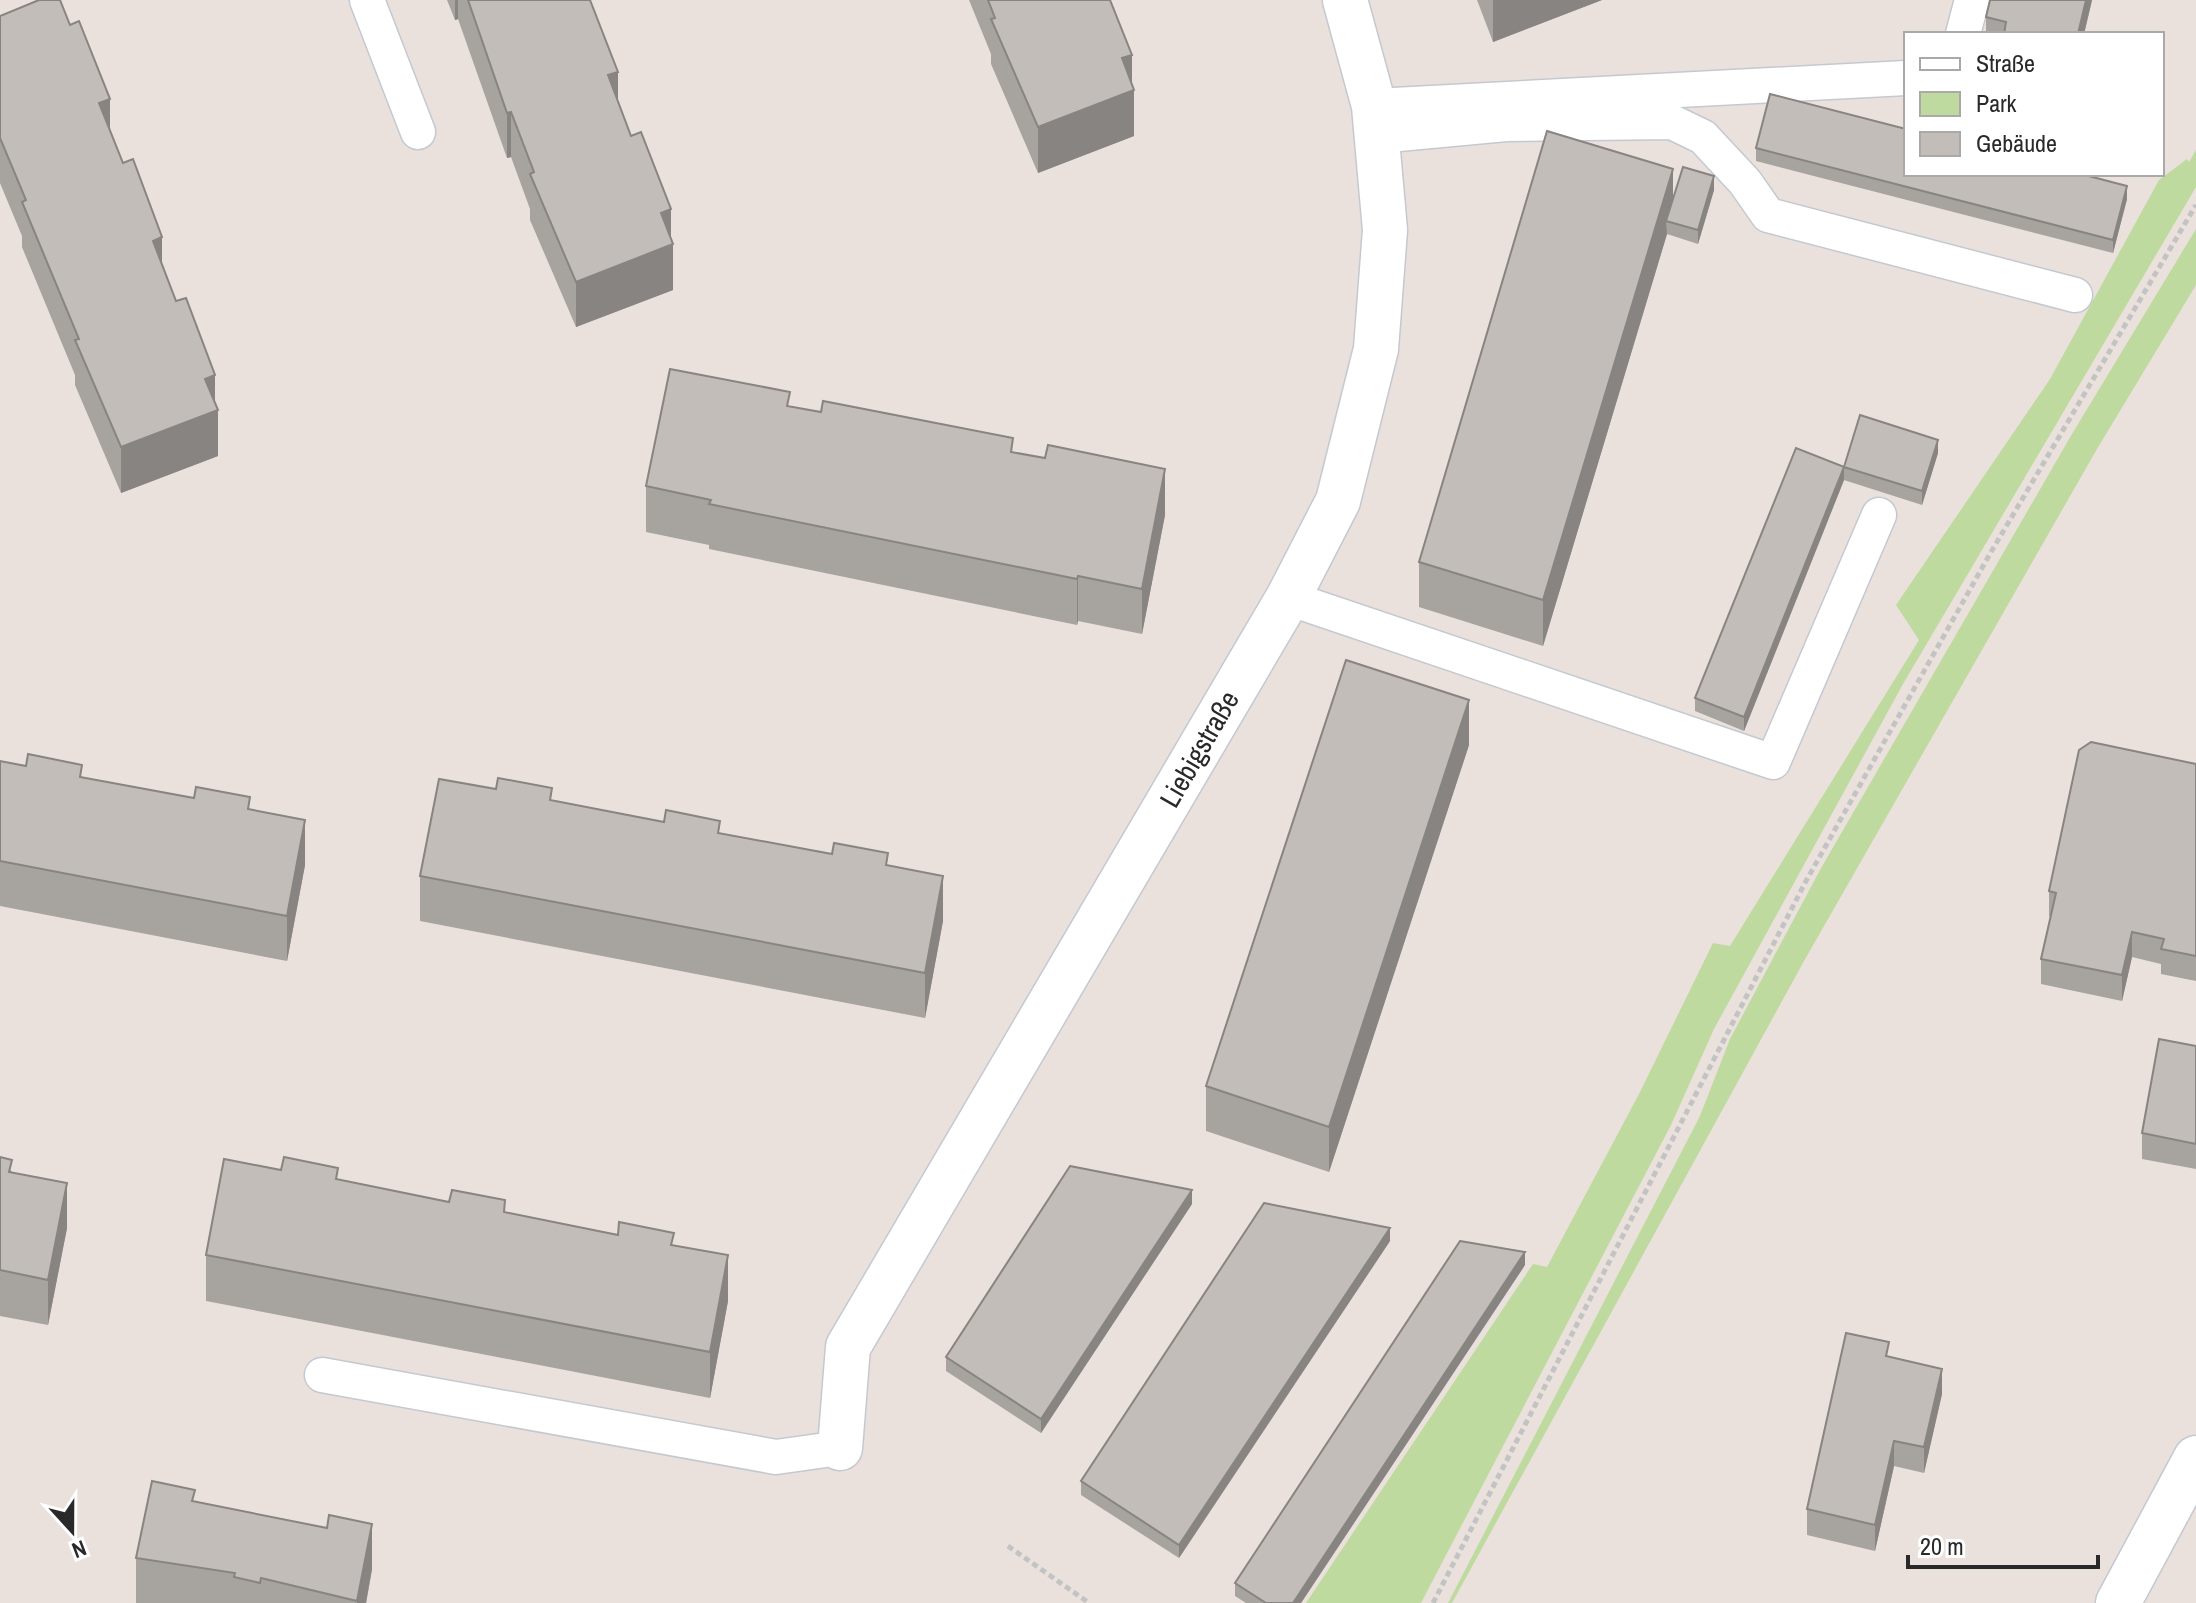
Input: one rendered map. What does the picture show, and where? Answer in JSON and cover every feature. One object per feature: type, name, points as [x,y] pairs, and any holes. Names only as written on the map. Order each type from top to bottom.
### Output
[{"type":"street","name":"Liebigstraße","points":[[840,1448],[848,1347],[1288,598],[1338,501],[1376,349],[1385,230],[1376,121],[1345,0]]},
{"type":"street","points":[[2118,1603],[2196,1458]]},
{"type":"lane","points":[[367,0],[418,132]]},
{"type":"lane","points":[[1964,32],[1972,0]]},
{"type":"lane","points":[[1376,121],[1904,78]]},
{"type":"lane","points":[[1376,121],[1506,124],[1672,122],[1703,137],[1745,182],[1768,215],[2075,295]]},
{"type":"lane","points":[[1288,598],[1773,762],[1879,515]]},
{"type":"lane","points":[[322,1375],[776,1457],[840,1448]]},
{"type":"path","points":[[1433,1603],[1806,881],[1991,552],[2196,205]]},
{"type":"path","points":[[1008,1546],[1089,1603]]},
{"type":"green space","points":[[2196,150],[2196,187],[1903,684],[1714,1029],[1671,1125],[1421,1603],[1306,1603],[1533,1264],[1547,1267],[1639,1094],[1713,943],[1730,946],[1919,640],[1896,605],[2050,379],[2159,180],[2187,159],[2189,162]]},
{"type":"green space","points":[[2196,229],[2196,285],[2097,449],[1804,961],[1452,1603],[1448,1603],[1700,1116],[1730,1039],[1820,870],[2072,434]]},
{"type":"building","points":[[39,0],[60,0],[70,25],[79,21],[110,99],[99,103],[123,163],[133,159],[162,237],[153,241],[176,301],[186,298],[215,375],[205,379],[218,410],[121,447],[75,340],[79,339],[22,202],[26,200],[0,138],[0,16]]},
{"type":"building","points":[[468,0],[590,0],[618,72],[608,75],[631,136],[641,132],[671,209],[661,213],[673,244],[576,282],[530,174],[534,172],[511,112],[507,113]]},
{"type":"building","points":[[988,0],[1110,0],[1132,55],[1122,58],[1134,90],[1038,127],[991,19],[995,18]]},
{"type":"building","points":[[1990,0],[2086,0],[2078,32],[2004,32],[2006,22],[1986,17]]},
{"type":"building","points":[[1770,94],[1904,128],[1904,176],[2089,176],[2127,186],[2113,240],[1756,148]]},
{"type":"building","points":[[1547,131],[1673,169],[1543,600],[1419,562]]},
{"type":"building","points":[[1683,167],[1714,176],[1698,230],[1666,221]]},
{"type":"building","points":[[670,369],[790,392],[787,406],[821,412],[823,401],[1013,438],[1011,452],[1045,458],[1048,445],[1165,469],[1142,589],[1078,576],[1077,579],[709,504],[711,500],[646,486]]},
{"type":"building","points":[[1860,415],[1938,440],[1922,491],[1844,467]]},
{"type":"building","points":[[1796,448],[1844,467],[1744,717],[1695,698]]},
{"type":"building","points":[[1346,660],[1469,700],[1329,1127],[1206,1086]]},
{"type":"building","points":[[2091,742],[2196,764],[2196,956],[2161,949],[2164,939],[2132,932],[2122,975],[2041,959],[2056,893],[2049,891],[2079,750]]},
{"type":"building","points":[[28,754],[82,765],[80,777],[194,798],[196,787],[250,797],[248,809],[305,820],[287,916],[0,861],[0,761],[26,766]]},
{"type":"building","points":[[498,778],[552,788],[550,800],[664,822],[666,810],[720,821],[718,833],[832,854],[834,843],[888,853],[886,865],[943,876],[925,973],[420,876],[439,779],[496,789]]},
{"type":"building","points":[[2159,1039],[2196,1046],[2196,1144],[2142,1133]]},
{"type":"building","points":[[0,1157],[12,1160],[9,1172],[67,1183],[48,1280],[0,1270]]},
{"type":"building","points":[[284,1157],[338,1168],[336,1179],[449,1202],[452,1190],[505,1200],[504,1212],[618,1235],[619,1222],[674,1233],[671,1245],[728,1255],[710,1352],[206,1255],[224,1159],[281,1170]]},
{"type":"building","points":[[1070,1166],[1192,1190],[1041,1419],[946,1357]]},
{"type":"building","points":[[1264,1203],[1390,1228],[1179,1545],[1081,1481]]},
{"type":"building","points":[[1460,1241],[1525,1252],[1293,1603],[1266,1603],[1235,1583]]},
{"type":"building","points":[[1846,1333],[1889,1342],[1886,1356],[1942,1369],[1924,1447],[1894,1441],[1875,1525],[1807,1509]]},
{"type":"building","points":[[152,1481],[195,1490],[192,1501],[327,1528],[329,1515],[372,1524],[357,1601],[261,1578],[260,1583],[234,1577],[235,1573],[136,1558]]}]
